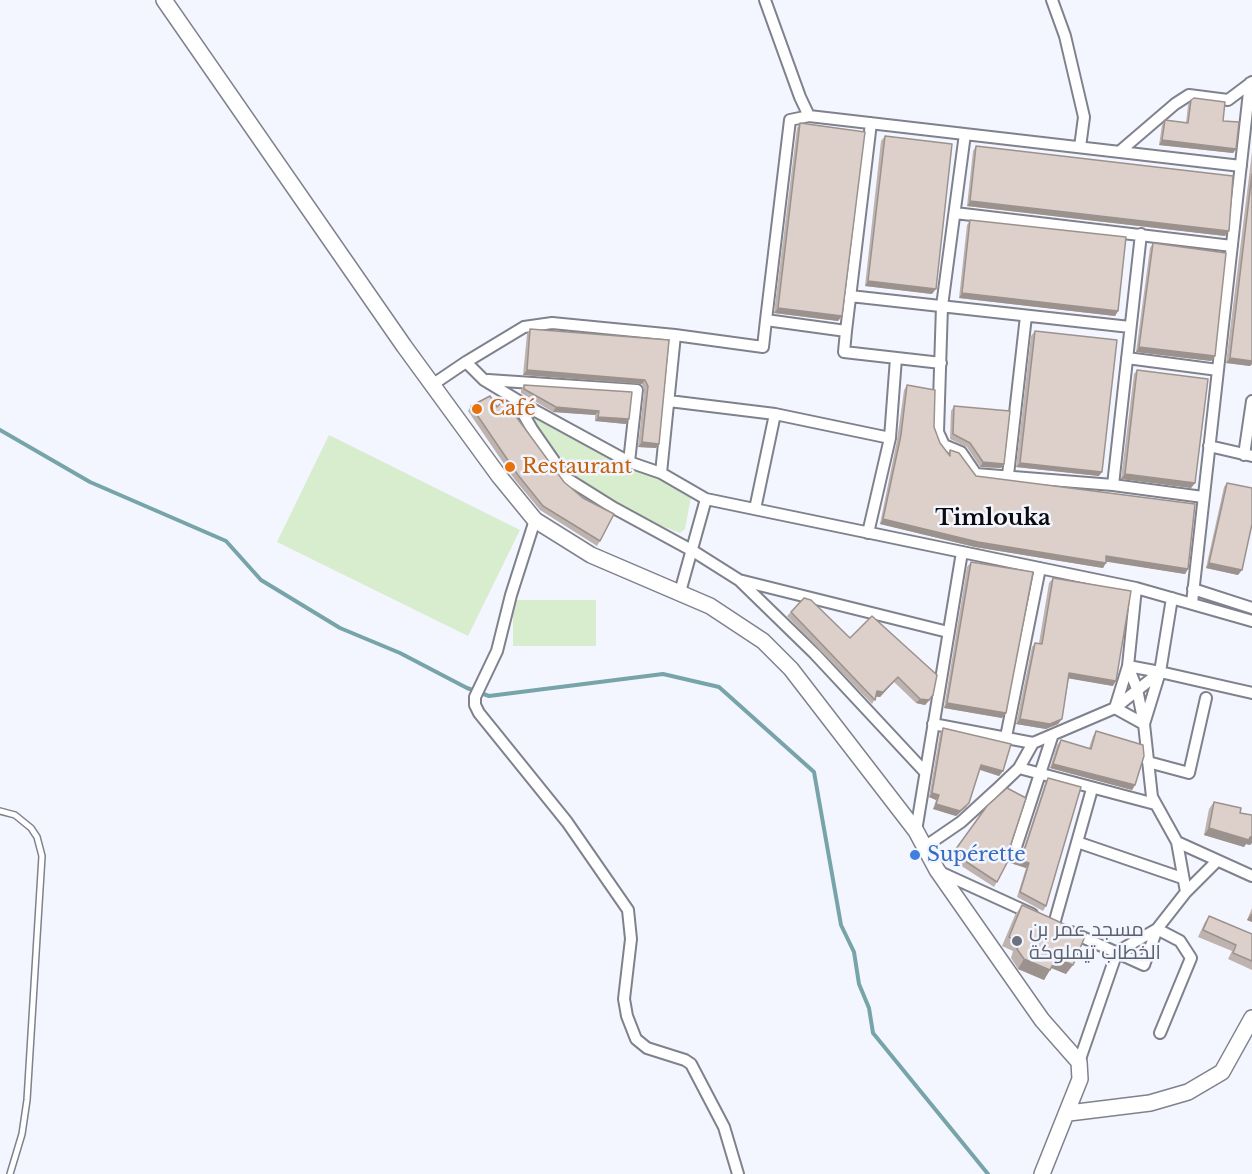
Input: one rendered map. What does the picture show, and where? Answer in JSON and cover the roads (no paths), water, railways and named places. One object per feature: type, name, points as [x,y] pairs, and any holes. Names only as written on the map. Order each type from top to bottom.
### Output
[{"type":"street","points":[[164,0],[432,385],[535,520],[583,551],[680,592],[731,618],[776,654],[791,669],[916,831],[923,848],[937,870],[1042,1020],[1079,1062]]},
{"type":"street","points":[[765,0],[809,116]]},
{"type":"street","points":[[1052,0],[1065,36],[1084,117],[1080,147]]},
{"type":"street","points":[[1119,152],[1175,104],[1189,95],[1228,100],[1251,83]]},
{"type":"street","points":[[1192,603],[1251,83]]},
{"type":"street","points":[[432,385],[524,327],[552,323],[675,335],[763,347],[790,120],[809,116],[1241,166]]},
{"type":"street","points":[[871,123],[844,352],[941,363]]},
{"type":"street","points":[[965,134],[942,306],[938,432],[944,445],[961,452],[976,474],[1113,485],[1203,497]]},
{"type":"street","points":[[955,213],[1232,246]]},
{"type":"street","points":[[1113,485],[1141,234]]},
{"type":"street","points":[[850,296],[1130,327]]},
{"type":"street","points":[[1008,475],[1026,316]]},
{"type":"street","points":[[766,320],[846,331]]},
{"type":"street","points":[[661,473],[675,335]]},
{"type":"street","points":[[868,532],[890,438],[896,358]]},
{"type":"street","points":[[1127,358],[1218,370]]},
{"type":"street","points":[[466,363],[484,380],[514,398],[629,462],[661,473],[706,499],[1136,588],[1252,621]]},
{"type":"street","points":[[484,380],[637,390],[629,462]]},
{"type":"street","points":[[514,398],[532,429],[566,478],[614,508],[693,550],[739,580],[815,654],[925,772]]},
{"type":"street","points":[[669,401],[775,414],[890,438]]},
{"type":"street","points":[[1209,446],[1248,455],[1252,401]]},
{"type":"street","points":[[755,509],[775,414]]},
{"type":"street","points":[[680,592],[706,499]]},
{"type":"street","points":[[535,520],[510,595],[497,651],[475,697],[475,705],[479,713],[567,822],[621,897],[628,910],[631,928],[624,999],[627,1016],[636,1039],[647,1048],[691,1064],[727,1133],[738,1174]]},
{"type":"street","points":[[916,831],[962,552]]},
{"type":"street","points":[[1006,737],[1040,568]]},
{"type":"street","points":[[739,580],[948,633]]},
{"type":"street","points":[[1115,708],[1128,666],[1136,588]]},
{"type":"street","points":[[1193,590],[1252,608]]},
{"type":"street","points":[[1144,724],[1160,672],[1172,598]]},
{"type":"street","points":[[1128,666],[1252,693]]},
{"type":"street","points":[[1128,666],[1137,689],[1144,724],[1152,797],[1177,843],[1186,892]]},
{"type":"street","points":[[933,724],[1033,743],[1052,737],[1115,708],[1160,672]]},
{"type":"street","points":[[1148,762],[1189,773],[1206,698]]},
{"type":"street","points":[[1115,708],[1144,724]]},
{"type":"street","points":[[1015,850],[1052,737]]},
{"type":"street","points":[[923,848],[961,822],[1019,768],[1033,743]]},
{"type":"street","points":[[1019,768],[1155,804]]},
{"type":"street","points":[[1053,924],[1092,789]]},
{"type":"street","points":[[1077,842],[1182,878]]},
{"type":"street","points":[[1177,843],[1252,876]]},
{"type":"street","points":[[937,870],[1144,965],[1157,929],[1186,892],[1217,861]]},
{"type":"street","points":[[1042,1174],[1069,1113],[1080,1079],[1079,1062],[1117,952],[1157,929]]},
{"type":"street","points":[[1157,929],[1180,941],[1191,958],[1160,1034]]},
{"type":"street","points":[[1069,1113],[1115,1109],[1188,1092],[1222,1072],[1252,1018]]},
{"type":"lane","points":[[0,811],[15,816],[31,828],[37,837],[42,856],[27,1100],[20,1142],[10,1174]]},
{"type":"waterway","points":[[0,430],[90,482],[226,541],[261,580],[340,628],[400,653],[467,688],[489,696],[663,674],[719,687],[814,772],[841,925],[854,952],[859,984],[869,1008],[873,1033],[988,1174]]},
{"type":"place","name":"Café","points":[[477,409]]},
{"type":"place","name":"Restaurant","points":[[510,467]]},
{"type":"place","name":"Supérette","points":[[915,855]]},
{"type":"place","name":"مسجد عمر بن الخطاب تيملوكة","points":[[1017,941]]},
{"type":"district","name":"Timlouka","points":[[993,519]]}]
